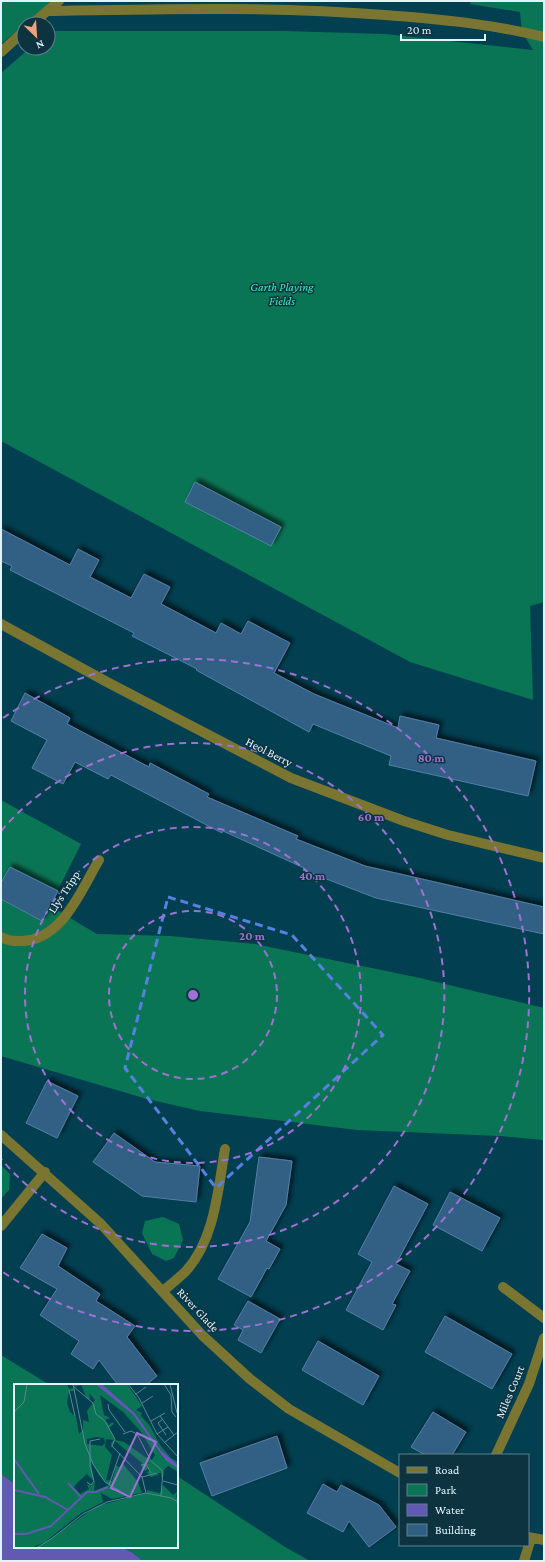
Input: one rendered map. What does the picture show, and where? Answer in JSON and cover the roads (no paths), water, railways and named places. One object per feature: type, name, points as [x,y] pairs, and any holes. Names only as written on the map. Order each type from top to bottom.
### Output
[{"type":"street","points":[[41,16],[59,1]]},
{"type":"street","points":[[46,11],[205,8],[317,10],[454,20],[544,37]]},
{"type":"street","points":[[1,52],[16,38]]},
{"type":"street","name":"Heol Berry","points":[[1,624],[106,682],[291,778],[390,816],[448,835],[544,858]]},
{"type":"street","name":"Llys Tripp","points":[[1,937],[9,941],[28,941],[48,934],[66,916],[99,860]]},
{"type":"street","name":"River Glade","points":[[1,1135],[101,1224],[202,1335],[250,1380],[283,1405],[399,1472]]},
{"type":"street","points":[[163,1291],[186,1271],[197,1255],[207,1235],[225,1149]]},
{"type":"street","points":[[1,1226],[44,1172]]},
{"type":"street","points":[[503,1287],[544,1318]]},
{"type":"street","name":"Miles Court","points":[[496,1454],[524,1397],[544,1338]]},
{"type":"street","points":[[529,1537],[544,1540]]},
{"type":"street","points":[[524,1561],[527,1546]]},
{"type":"water","points":[[1,1474],[14,1483],[14,1548],[123,1548],[133,1553],[143,1561],[1,1561]]},
{"type":"park label","name":"Garth Playing Fields","points":[[282,294]]}]
